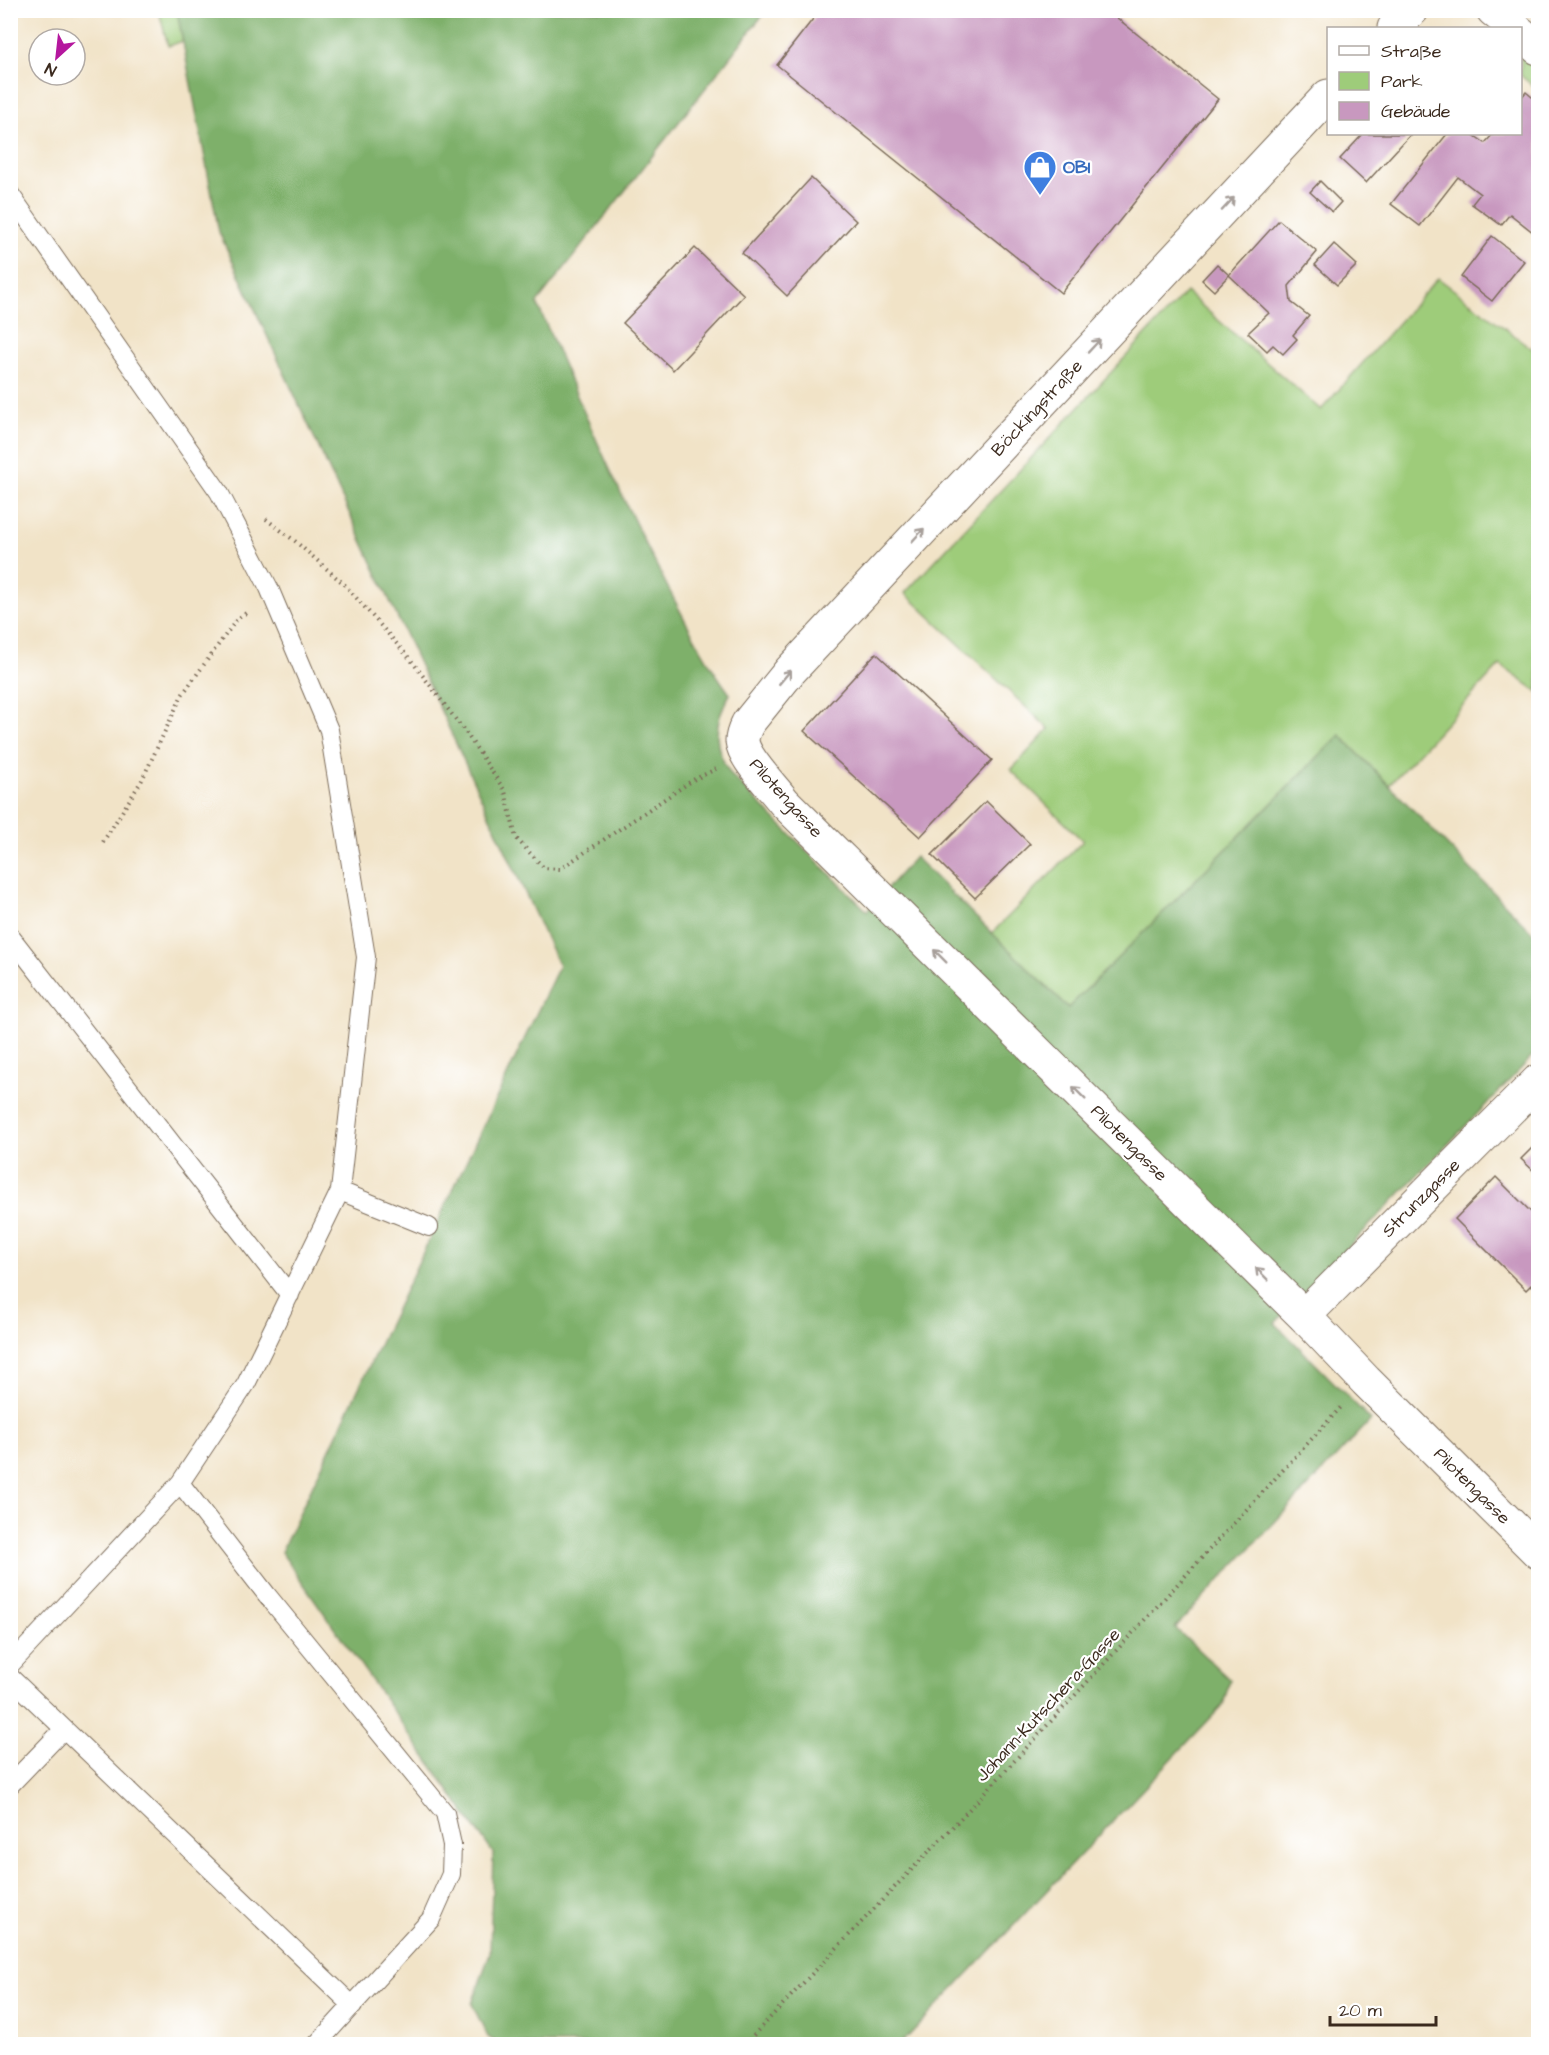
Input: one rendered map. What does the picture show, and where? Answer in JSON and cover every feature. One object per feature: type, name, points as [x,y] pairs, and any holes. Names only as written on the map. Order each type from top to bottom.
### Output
[{"type":"street","points":[[1395,27],[1412,10]]},
{"type":"street","points":[[1493,10],[1514,27]]},
{"type":"street","points":[[1522,34],[1539,48]]},
{"type":"street","name":"Böckingstraße","points":[[748,723],[790,671],[1327,98]]},
{"type":"street","name":"Pilotengasse","points":[[748,723],[742,740],[747,755],[784,802],[1304,1316],[1366,1381],[1539,1552]]},
{"type":"street","name":"Strunzgasse","points":[[1304,1316],[1539,1081]]},
{"type":"lane","points":[[10,194],[219,492],[272,596],[329,730],[366,957],[340,1191],[246,1384],[180,1483],[10,1665]]},
{"type":"lane","points":[[10,936],[290,1295]]},
{"type":"lane","points":[[340,1191],[429,1227]]},
{"type":"lane","points":[[180,1483],[267,1595],[445,1813],[452,1845],[451,1874],[431,1919],[317,2044]]},
{"type":"lane","points":[[10,1677],[353,2006]]},
{"type":"lane","points":[[10,1785],[64,1729]]},
{"type":"path","points":[[219,492],[241,501],[303,548],[345,585],[411,660],[466,733],[505,791],[516,838],[544,868],[560,869],[693,780],[747,755]]},
{"type":"path","points":[[103,842],[142,780],[182,695],[237,619],[272,596]]},
{"type":"path","name":"Johann-Kutschera-Gasse","points":[[745,2044],[981,1797],[1366,1381]]},
{"type":"green space","points":[[159,11],[177,11],[183,41],[168,46]]},
{"type":"green space","points":[[177,11],[766,11],[537,303],[630,512],[695,638],[730,694],[720,715],[717,735],[725,766],[732,776],[867,911],[915,857],[1068,1008],[1340,735],[1538,938],[1538,1051],[1275,1323],[1371,1420],[1175,1628],[1230,1680],[1223,1705],[901,2044],[499,2044],[488,2037],[472,2004],[490,1953],[493,1853],[281,1552],[559,966],[219,232]]},
{"type":"green space","points":[[1522,56],[1538,70],[1538,90],[1522,77]]},
{"type":"green space","points":[[1438,278],[1538,353],[1538,692],[1500,665],[1389,785],[1340,735],[1068,1008],[992,933],[1083,841],[1011,770],[1049,729],[905,593],[1186,292],[1321,410]]},
{"type":"building","name":"OBI","points":[[820,10],[1107,10],[1218,99],[1061,293],[777,65]]},
{"type":"building","points":[[1526,92],[1538,102],[1538,228],[1534,233],[1510,214],[1501,225],[1472,204],[1480,194],[1458,177],[1420,226],[1391,204],[1446,135],[1473,135],[1485,143],[1492,135],[1522,135],[1522,97]]},
{"type":"building","points":[[1362,135],[1410,135],[1366,183],[1340,159]]},
{"type":"building","points":[[811,178],[856,221],[787,296],[742,253]]},
{"type":"building","points":[[1320,181],[1341,202],[1332,212],[1310,192]]},
{"type":"building","points":[[1279,220],[1317,252],[1289,286],[1291,302],[1309,316],[1293,335],[1297,339],[1283,354],[1273,345],[1267,351],[1248,333],[1269,313],[1229,275]]},
{"type":"building","points":[[1492,236],[1524,261],[1492,301],[1461,277]]},
{"type":"building","points":[[1334,244],[1357,265],[1337,285],[1315,265]]},
{"type":"building","points":[[695,248],[744,295],[673,370],[623,323]]},
{"type":"building","points":[[1217,264],[1229,275],[1214,291],[1202,280]]},
{"type":"building","points":[[876,653],[992,760],[920,837],[804,731]]},
{"type":"building","points":[[986,801],[1030,844],[975,898],[932,855]]},
{"type":"building","points":[[1538,1142],[1538,1175],[1521,1159]]},
{"type":"building","points":[[1496,1177],[1538,1219],[1538,1278],[1526,1290],[1455,1219]]},
{"type":"place","name":"OBI","points":[[1040,196]]}]
